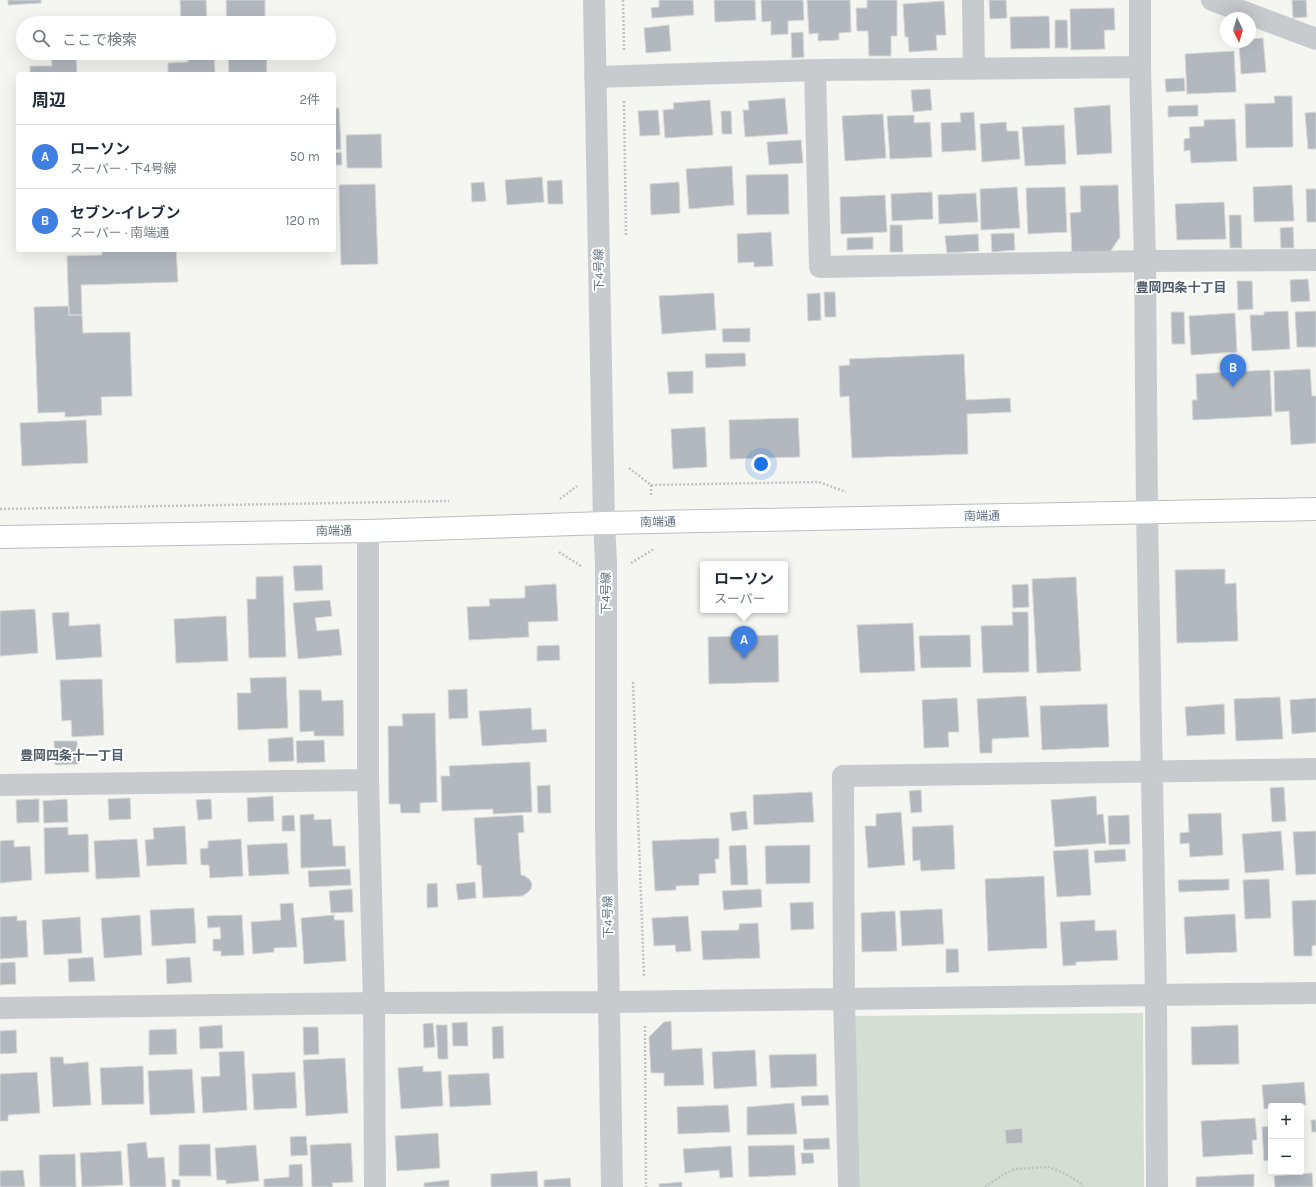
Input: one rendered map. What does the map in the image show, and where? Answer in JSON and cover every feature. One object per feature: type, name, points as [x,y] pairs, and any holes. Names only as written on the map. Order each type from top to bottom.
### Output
[{"type":"main road","name":"南端通","points":[[0,537],[368,531],[604,523],[1316,509]]},
{"type":"street","name":"下4号線","points":[[594,0],[606,562],[606,829],[612,1187]]},
{"type":"street","points":[[973,0],[974,69]]},
{"type":"street","points":[[1140,0],[1158,1187]]},
{"type":"street","points":[[1212,0],[1316,39]]},
{"type":"street","points":[[595,77],[815,70],[1140,67]]},
{"type":"street","points":[[815,70],[820,267],[1145,261],[1316,260]]},
{"type":"street","points":[[368,531],[368,780],[374,1003],[375,1187]]},
{"type":"street","points":[[849,1187],[844,999],[843,776],[1316,769]]},
{"type":"street","points":[[0,785],[368,780]]},
{"type":"street","points":[[0,1008],[374,1003],[645,1002],[1316,993]]},
{"type":"path","points":[[623,0],[626,241]]},
{"type":"path","points":[[629,460],[629,468]]},
{"type":"path","points":[[552,499],[560,499],[578,486],[581,468],[629,468],[651,485],[819,482],[847,492]]},
{"type":"path","points":[[0,509],[450,501]]},
{"type":"path","points":[[552,552],[560,552],[581,566],[606,562],[626,566],[652,549],[660,549]]},
{"type":"path","points":[[633,675],[645,1002],[646,1187]]},
{"type":"path","points":[[985,1187],[1014,1169],[1049,1167],[1079,1182],[1083,1187]]},
{"type":"shaded area","points":[[1143,1013],[1144,1187],[860,1187],[855,1016]]},
{"type":"building","points":[[8,0],[41,0],[41,3],[8,5]]},
{"type":"building","points":[[180,0],[206,0],[207,16],[181,16]]},
{"type":"building","points":[[226,0],[265,0],[265,16],[227,16]]},
{"type":"building","points":[[659,0],[693,0],[694,15],[652,18],[651,8],[659,7]]},
{"type":"building","points":[[714,0],[755,0],[756,20],[715,22]]},
{"type":"building","points":[[761,0],[803,0],[804,20],[788,21],[788,34],[771,35],[771,21],[762,22]]},
{"type":"building","points":[[807,0],[850,0],[851,32],[839,33],[839,40],[818,41],[818,33],[809,34]]},
{"type":"building","points":[[867,0],[897,0],[897,36],[891,36],[891,56],[869,56],[868,31],[857,31],[856,8],[867,8]]},
{"type":"building","points":[[989,0],[1006,0],[1007,18],[990,19]]},
{"type":"building","points":[[1292,0],[1306,0],[1307,17],[1293,18]]},
{"type":"building","points":[[944,1],[946,35],[936,35],[937,50],[909,52],[908,37],[905,37],[903,4]]},
{"type":"building","points":[[1114,8],[1115,30],[1104,30],[1105,49],[1071,50],[1070,9]]},
{"type":"building","points":[[1049,16],[1050,48],[1011,49],[1010,17]]},
{"type":"building","points":[[1055,20],[1067,20],[1068,48],[1055,48]]},
{"type":"building","points":[[669,25],[671,51],[646,53],[644,28]]},
{"type":"building","points":[[803,32],[804,57],[792,58],[791,33]]},
{"type":"building","points":[[1263,38],[1266,72],[1241,74],[1239,48],[1256,48],[1256,39]]},
{"type":"building","points":[[1234,51],[1236,92],[1187,94],[1185,54]]},
{"type":"building","points":[[51,60],[76,60],[77,72],[30,72],[30,66],[52,66]]},
{"type":"building","points":[[188,60],[214,60],[215,72],[168,72],[168,63],[188,62]]},
{"type":"building","points":[[228,60],[266,60],[267,72],[229,72]]},
{"type":"building","points":[[1184,78],[1185,91],[1166,92],[1165,79]]},
{"type":"building","points":[[930,89],[932,110],[913,112],[911,90]]},
{"type":"building","points":[[1274,96],[1292,96],[1293,147],[1246,148],[1245,104],[1275,103]]},
{"type":"building","points":[[785,98],[788,134],[745,137],[743,110],[749,110],[748,101]]},
{"type":"building","points":[[710,100],[713,135],[665,138],[663,110],[674,109],[673,103]]},
{"type":"building","points":[[1110,105],[1112,153],[1077,155],[1074,108]]},
{"type":"building","points":[[1198,105],[1198,116],[1168,117],[1168,106]]},
{"type":"building","points":[[336,108],[339,108],[341,149],[336,150]]},
{"type":"building","points":[[658,110],[660,135],[640,136],[638,111]]},
{"type":"building","points":[[721,111],[731,111],[732,134],[722,134]]},
{"type":"building","points":[[974,112],[976,150],[942,152],[941,123],[961,122],[960,113]]},
{"type":"building","points":[[1316,112],[1316,149],[1308,149],[1305,113]]},
{"type":"building","points":[[883,114],[886,158],[845,161],[842,116]]},
{"type":"building","points":[[914,115],[914,123],[930,122],[932,157],[890,159],[887,116]]},
{"type":"building","points":[[1235,119],[1237,161],[1191,163],[1190,150],[1184,151],[1184,139],[1190,138],[1189,127],[1204,126],[1204,120]]},
{"type":"building","points":[[1006,122],[1007,131],[1018,131],[1020,159],[982,162],[980,124]]},
{"type":"building","points":[[1064,125],[1066,164],[1025,166],[1022,127]]},
{"type":"building","points":[[381,134],[382,168],[347,168],[346,135]]},
{"type":"building","points":[[801,140],[803,163],[769,165],[767,142]]},
{"type":"building","points":[[341,152],[342,165],[336,165],[336,153]]},
{"type":"building","points":[[732,166],[734,205],[689,209],[686,169]]},
{"type":"building","points":[[788,174],[789,214],[747,215],[746,175]]},
{"type":"building","points":[[542,177],[544,202],[507,205],[505,180]]},
{"type":"building","points":[[562,180],[563,204],[548,204],[547,181]]},
{"type":"building","points":[[484,182],[486,201],[472,202],[471,183]]},
{"type":"building","points":[[679,182],[680,213],[651,215],[650,184]]},
{"type":"building","points":[[375,184],[378,264],[341,265],[339,185]]},
{"type":"building","points":[[1118,185],[1120,237],[1110,252],[1072,253],[1070,213],[1081,212],[1080,186]]},
{"type":"building","points":[[1292,185],[1294,221],[1254,222],[1253,187]]},
{"type":"building","points":[[1017,187],[1020,228],[981,230],[980,189]]},
{"type":"building","points":[[1065,187],[1067,232],[1028,234],[1026,188]]},
{"type":"building","points":[[1306,189],[1316,189],[1316,222],[1307,222]]},
{"type":"building","points":[[932,192],[933,219],[892,221],[891,194]]},
{"type":"building","points":[[976,193],[978,222],[939,224],[938,195]]},
{"type":"building","points":[[885,195],[887,232],[841,234],[840,197]]},
{"type":"building","points":[[1224,202],[1226,239],[1177,240],[1175,204]]},
{"type":"building","points":[[1229,215],[1241,215],[1242,248],[1230,248]]},
{"type":"building","points":[[890,225],[902,225],[903,252],[890,252]]},
{"type":"building","points":[[1293,227],[1294,248],[1281,248],[1280,228]]},
{"type":"building","points":[[771,232],[773,266],[754,267],[754,262],[738,263],[737,234]]},
{"type":"building","points":[[1014,233],[1015,250],[992,252],[991,234]]},
{"type":"building","points":[[978,234],[979,251],[947,253],[945,236]]},
{"type":"building","points":[[873,237],[873,249],[847,250],[847,238]]},
{"type":"building","points":[[102,252],[176,252],[178,282],[81,285],[82,315],[69,315],[67,256],[102,255]]},
{"type":"building","points":[[1308,279],[1310,301],[1291,302],[1290,280]]},
{"type":"building","points":[[1237,281],[1252,281],[1253,309],[1238,310]]},
{"type":"building","points":[[824,292],[835,292],[836,317],[825,317]]},
{"type":"building","points":[[714,293],[716,330],[662,334],[659,296]]},
{"type":"building","points":[[820,293],[821,320],[808,321],[807,294]]},
{"type":"building","points":[[69,306],[69,315],[82,315],[83,333],[130,332],[132,396],[101,397],[102,415],[65,417],[65,412],[38,413],[34,307]]},
{"type":"building","points":[[1288,311],[1290,349],[1252,351],[1250,315],[1264,315],[1264,312]]},
{"type":"building","points":[[1316,311],[1316,347],[1297,347],[1295,312]]},
{"type":"building","points":[[1171,312],[1184,312],[1185,344],[1172,344]]},
{"type":"building","points":[[1235,313],[1237,352],[1191,355],[1189,316]]},
{"type":"building","points":[[750,328],[750,342],[723,342],[722,329]]},
{"type":"building","points":[[745,353],[746,366],[706,368],[705,354]]},
{"type":"building","points":[[964,354],[966,400],[1010,398],[1011,412],[967,414],[968,454],[852,458],[849,396],[840,397],[839,366],[850,365],[849,359]]},
{"type":"building","points":[[1310,369],[1312,396],[1316,396],[1316,443],[1291,445],[1289,411],[1275,412],[1274,371]]},
{"type":"building","points":[[1270,370],[1272,416],[1193,420],[1192,400],[1197,400],[1196,374]]},
{"type":"building","points":[[693,371],[693,393],[669,394],[667,372]]},
{"type":"building","points":[[798,418],[800,457],[730,459],[729,420]]},
{"type":"building","points":[[86,420],[88,463],[22,466],[20,423]]},
{"type":"building","points":[[705,427],[707,467],[673,469],[671,429]]},
{"type":"building","points":[[322,565],[323,590],[295,591],[293,566]]},
{"type":"building","points":[[1225,569],[1225,584],[1236,583],[1238,641],[1177,643],[1175,570]]},
{"type":"building","points":[[283,576],[286,657],[249,658],[247,599],[256,599],[256,577]]},
{"type":"building","points":[[1076,577],[1081,671],[1037,673],[1032,579]]},
{"type":"building","points":[[556,584],[558,621],[528,622],[529,637],[469,640],[467,607],[490,606],[489,599],[525,598],[525,586]]},
{"type":"building","points":[[1028,584],[1029,607],[1013,608],[1012,585]]},
{"type":"building","points":[[330,600],[332,616],[315,618],[317,631],[339,629],[342,655],[298,659],[293,603]]},
{"type":"building","points":[[35,609],[38,653],[0,656],[0,611]]},
{"type":"building","points":[[69,612],[69,626],[100,624],[102,657],[56,660],[52,613]]},
{"type":"building","points":[[1012,612],[1028,612],[1029,672],[983,673],[981,626],[1013,625]]},
{"type":"building","points":[[226,616],[228,661],[176,663],[174,619]]},
{"type":"building","points":[[913,623],[915,671],[860,673],[857,625]]},
{"type":"building","points":[[778,635],[779,682],[709,684],[708,637]]},
{"type":"building","points":[[970,635],[971,667],[921,668],[919,636]]},
{"type":"building","points":[[559,645],[560,660],[537,661],[537,646]]},
{"type":"building","points":[[286,677],[288,728],[238,730],[237,693],[251,693],[250,678]]},
{"type":"building","points":[[102,679],[104,735],[72,737],[71,720],[62,721],[60,680]]},
{"type":"building","points":[[467,689],[468,718],[449,719],[448,690]]},
{"type":"building","points":[[299,690],[321,690],[322,701],[343,700],[344,736],[314,736],[314,731],[300,732]]},
{"type":"building","points":[[1026,696],[1029,737],[992,739],[992,753],[980,753],[977,699]]},
{"type":"building","points":[[1280,697],[1283,739],[1236,741],[1234,699]]},
{"type":"building","points":[[957,698],[959,732],[948,732],[949,747],[924,748],[922,700]]},
{"type":"building","points":[[1316,698],[1316,732],[1292,734],[1290,700]]},
{"type":"building","points":[[1107,704],[1109,747],[1042,750],[1040,706]]},
{"type":"building","points":[[1224,704],[1225,734],[1187,736],[1185,707]]},
{"type":"building","points":[[531,708],[532,730],[546,729],[547,742],[482,746],[479,711]]},
{"type":"building","points":[[435,713],[437,802],[420,803],[420,813],[401,813],[400,804],[389,804],[388,726],[403,726],[402,714]]},
{"type":"building","points":[[293,737],[294,761],[269,762],[268,739]]},
{"type":"building","points":[[324,740],[325,762],[297,763],[296,741]]},
{"type":"building","points":[[54,741],[77,741],[78,764],[55,765]]},
{"type":"building","points":[[530,762],[532,812],[493,814],[493,809],[442,811],[441,776],[450,776],[449,766]]},
{"type":"building","points":[[550,785],[551,813],[538,813],[537,786]]},
{"type":"building","points":[[1284,787],[1286,821],[1272,822],[1270,788]]},
{"type":"building","points":[[921,790],[922,812],[911,813],[909,791]]},
{"type":"building","points":[[812,792],[814,822],[754,825],[753,795]]},
{"type":"building","points":[[273,796],[274,821],[248,822],[247,798]]},
{"type":"building","points":[[1096,796],[1097,815],[1103,814],[1106,843],[1055,847],[1051,800]]},
{"type":"building","points":[[130,798],[131,819],[109,820],[108,799]]},
{"type":"building","points":[[39,799],[39,822],[17,823],[16,800]]},
{"type":"building","points":[[67,799],[68,822],[44,823],[43,801]]},
{"type":"building","points":[[211,799],[212,819],[198,820],[196,800]]},
{"type":"building","points":[[746,811],[748,829],[732,831],[730,813]]},
{"type":"building","points":[[901,812],[905,865],[868,868],[865,826],[876,826],[876,814]]},
{"type":"building","points":[[1221,813],[1223,855],[1190,857],[1189,843],[1180,844],[1180,833],[1189,832],[1188,814]]},
{"type":"building","points":[[314,814],[314,820],[331,819],[333,846],[345,846],[346,866],[301,868],[300,815]]},
{"type":"building","points":[[294,815],[295,831],[282,831],[282,816]]},
{"type":"building","points":[[523,815],[524,832],[518,833],[521,875],[530,880],[532,884],[531,889],[522,896],[483,898],[481,865],[477,865],[474,818]]},
{"type":"building","points":[[1129,815],[1130,844],[1109,845],[1108,816]]},
{"type":"building","points":[[953,825],[955,869],[921,871],[920,860],[913,861],[912,827]]},
{"type":"building","points":[[185,826],[187,864],[147,866],[145,840],[154,839],[153,828]]},
{"type":"building","points":[[68,827],[68,835],[88,834],[89,872],[45,874],[44,828]]},
{"type":"building","points":[[1281,831],[1284,870],[1245,873],[1242,834]]},
{"type":"building","points":[[1316,831],[1316,874],[1296,875],[1293,832]]},
{"type":"building","points":[[719,838],[719,859],[715,859],[716,873],[699,874],[699,885],[676,886],[676,890],[655,891],[652,841]]},
{"type":"building","points":[[137,839],[140,877],[96,879],[94,841]]},
{"type":"building","points":[[241,839],[243,876],[210,878],[209,865],[201,865],[200,849],[208,848],[208,841]]},
{"type":"building","points":[[14,840],[14,847],[30,846],[32,880],[0,883],[0,841]]},
{"type":"building","points":[[287,843],[289,874],[249,876],[247,845]]},
{"type":"building","points":[[746,845],[748,885],[731,885],[729,846]]},
{"type":"building","points":[[810,845],[810,883],[766,884],[765,846]]},
{"type":"building","points":[[1088,849],[1091,895],[1057,897],[1053,851]]},
{"type":"building","points":[[1125,849],[1126,861],[1095,863],[1094,851]]},
{"type":"building","points":[[350,869],[351,885],[309,887],[308,871]]},
{"type":"building","points":[[1044,876],[1047,948],[988,951],[985,879]]},
{"type":"building","points":[[1229,879],[1229,890],[1179,892],[1178,880]]},
{"type":"building","points":[[1269,879],[1271,918],[1245,919],[1243,880]]},
{"type":"building","points":[[475,882],[476,898],[458,900],[456,884]]},
{"type":"building","points":[[437,883],[438,907],[427,908],[427,884]]},
{"type":"building","points":[[352,889],[353,912],[331,913],[329,891]]},
{"type":"building","points":[[761,889],[762,907],[724,910],[722,891]]},
{"type":"building","points":[[1316,900],[1316,945],[1312,946],[1312,956],[1294,956],[1292,901]]},
{"type":"building","points":[[813,902],[814,929],[791,930],[790,903]]},
{"type":"building","points":[[293,903],[297,947],[274,948],[274,952],[253,954],[251,922],[281,920],[280,904]]},
{"type":"building","points":[[194,908],[196,943],[152,946],[150,910]]},
{"type":"building","points":[[942,909],[944,944],[902,946],[900,911]]},
{"type":"building","points":[[895,911],[897,951],[862,952],[861,913]]},
{"type":"building","points":[[1235,914],[1237,952],[1186,954],[1184,917]]},
{"type":"building","points":[[140,915],[142,955],[104,958],[101,918]]},
{"type":"building","points":[[242,915],[244,955],[221,956],[221,951],[213,951],[213,939],[221,939],[220,927],[208,928],[207,916]]},
{"type":"building","points":[[334,915],[334,920],[344,920],[346,961],[304,964],[301,918]]},
{"type":"building","points":[[17,916],[17,921],[26,920],[28,957],[0,959],[0,917]]},
{"type":"building","points":[[688,916],[691,951],[676,952],[675,945],[654,946],[652,918]]},
{"type":"building","points":[[80,917],[82,953],[44,955],[42,920]]},
{"type":"building","points":[[1095,920],[1095,931],[1116,930],[1118,960],[1076,962],[1076,965],[1063,966],[1060,922]]},
{"type":"building","points":[[758,923],[760,958],[703,960],[701,931],[739,930],[739,924]]},
{"type":"building","points":[[946,949],[958,949],[959,972],[946,973]]},
{"type":"building","points":[[93,957],[95,981],[69,982],[68,959]]},
{"type":"building","points":[[190,957],[192,982],[167,984],[166,959]]},
{"type":"building","points":[[15,962],[16,984],[0,985],[0,963]]},
{"type":"building","points":[[671,1021],[672,1050],[702,1048],[704,1085],[664,1086],[664,1073],[651,1073],[649,1037],[664,1022]]},
{"type":"building","points":[[467,1022],[468,1046],[453,1046],[452,1023]]},
{"type":"building","points":[[433,1023],[435,1047],[424,1048],[423,1024]]},
{"type":"building","points":[[222,1025],[223,1048],[200,1049],[199,1027]]},
{"type":"building","points":[[436,1025],[447,1025],[448,1059],[438,1059]]},
{"type":"building","points":[[1238,1025],[1239,1064],[1192,1065],[1191,1027]]},
{"type":"building","points":[[503,1026],[504,1058],[493,1059],[492,1027]]},
{"type":"building","points":[[303,1027],[318,1027],[319,1054],[304,1055]]},
{"type":"building","points":[[176,1029],[177,1054],[149,1055],[149,1030]]},
{"type":"building","points":[[16,1030],[17,1053],[0,1054],[0,1031]]},
{"type":"building","points":[[755,1050],[757,1086],[714,1089],[712,1052]]},
{"type":"building","points":[[244,1051],[247,1110],[203,1113],[201,1077],[220,1076],[219,1052]]},
{"type":"building","points":[[816,1054],[817,1086],[771,1088],[769,1055]]},
{"type":"building","points":[[50,1057],[63,1057],[64,1064],[88,1062],[91,1105],[53,1107]]},
{"type":"building","points":[[345,1058],[348,1113],[306,1116],[303,1060]]},
{"type":"building","points":[[143,1066],[144,1104],[102,1105],[100,1068]]},
{"type":"building","points":[[423,1066],[423,1072],[441,1071],[443,1106],[401,1109],[398,1068]]},
{"type":"building","points":[[192,1069],[195,1113],[150,1115],[148,1071]]},
{"type":"building","points":[[37,1072],[40,1113],[8,1115],[8,1121],[0,1121],[0,1074]]},
{"type":"building","points":[[295,1072],[297,1108],[254,1110],[252,1074]]},
{"type":"building","points":[[489,1073],[491,1105],[450,1107],[448,1075]]},
{"type":"building","points":[[1304,1082],[1306,1105],[1304,1105],[1304,1103],[1268,1103],[1268,1108],[1264,1109],[1262,1085]]},
{"type":"building","points":[[828,1095],[829,1105],[802,1106],[801,1096]]},
{"type":"building","points":[[794,1103],[797,1134],[747,1135],[747,1107]]},
{"type":"building","points":[[728,1105],[730,1132],[678,1134],[677,1107]]},
{"type":"building","points":[[1255,1118],[1257,1140],[1252,1140],[1253,1154],[1203,1157],[1201,1121]]},
{"type":"building","points":[[1311,1120],[1316,1120],[1316,1132],[1312,1132]]},
{"type":"building","points":[[1268,1126],[1268,1160],[1264,1161],[1262,1127]]},
{"type":"building","points":[[1022,1128],[1023,1143],[1006,1144],[1005,1130]]},
{"type":"building","points":[[438,1133],[440,1168],[397,1171],[395,1136]]},
{"type":"building","points":[[306,1136],[308,1155],[291,1156],[290,1137]]},
{"type":"building","points":[[829,1138],[830,1149],[804,1150],[803,1139]]},
{"type":"building","points":[[146,1142],[148,1158],[164,1157],[166,1187],[130,1187],[127,1144]]},
{"type":"building","points":[[351,1143],[353,1182],[332,1183],[333,1187],[312,1187],[310,1145]]},
{"type":"building","points":[[210,1144],[211,1176],[179,1176],[179,1145]]},
{"type":"building","points":[[256,1145],[259,1181],[226,1184],[226,1180],[217,1180],[215,1148]]},
{"type":"building","points":[[794,1145],[796,1175],[749,1177],[748,1146]]},
{"type":"building","points":[[731,1146],[733,1177],[720,1178],[719,1170],[685,1173],[683,1149]]},
{"type":"building","points":[[121,1151],[123,1185],[82,1187],[80,1153]]},
{"type":"building","points":[[801,1153],[813,1153],[814,1163],[802,1164]]},
{"type":"building","points":[[75,1154],[76,1187],[40,1187],[39,1155]]},
{"type":"building","points":[[302,1164],[303,1187],[264,1187],[264,1179],[289,1177],[289,1165]]},
{"type":"building","points":[[23,1170],[25,1187],[0,1187],[0,1171]]},
{"type":"building","points":[[537,1171],[538,1187],[491,1187],[491,1174]]},
{"type":"building","points":[[1312,1173],[1313,1187],[1275,1187],[1274,1176],[1304,1175],[1304,1174]]},
{"type":"building","points":[[1254,1174],[1254,1187],[1196,1187],[1196,1177]]},
{"type":"building","points":[[570,1178],[571,1187],[544,1187],[544,1180]]},
{"type":"building","points":[[172,1179],[180,1180],[180,1187],[172,1187]]},
{"type":"building","points":[[449,1180],[449,1187],[424,1187],[424,1183]]},
{"type":"building","points":[[682,1182],[682,1187],[659,1187],[659,1184]]},
{"type":"place","name":"セブン-イレブン","points":[[1233,387]]},
{"type":"place","name":"ローソン","points":[[744,659]]},
{"type":"district","name":"豊岡四条十丁目","points":[[1181,287]]},
{"type":"district","name":"豊岡四条十一丁目","points":[[72,755]]}]
